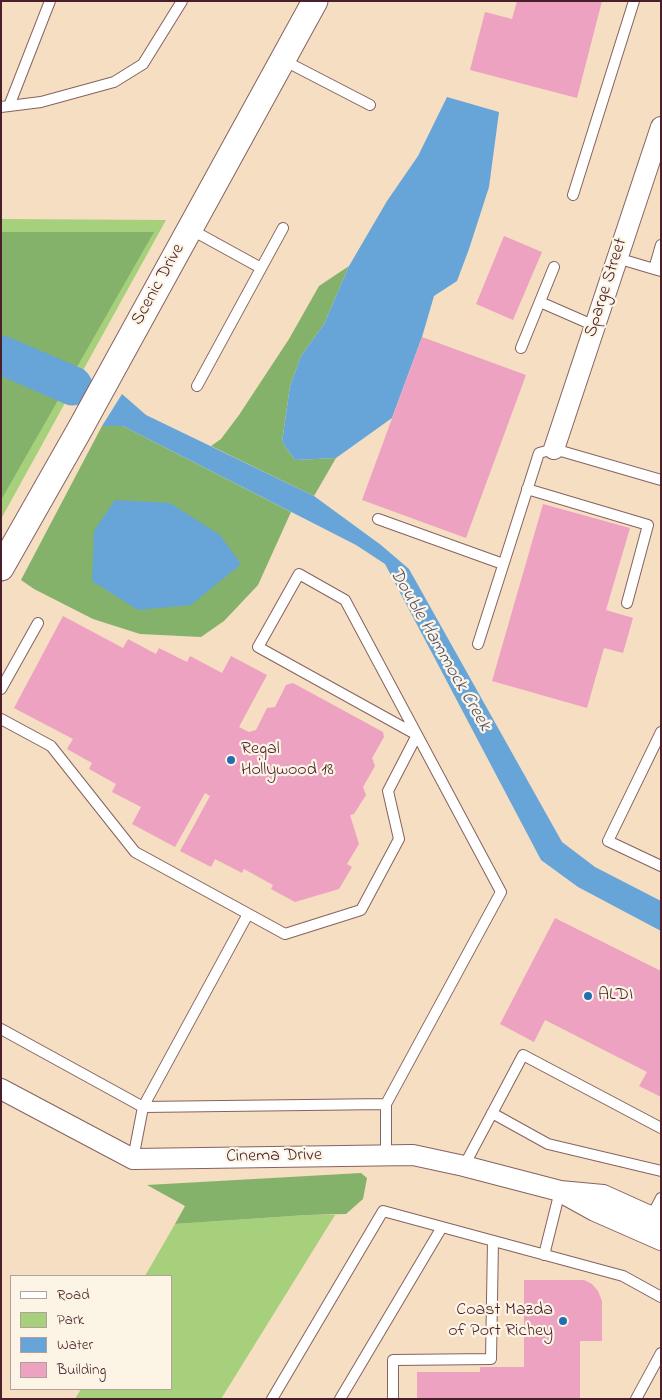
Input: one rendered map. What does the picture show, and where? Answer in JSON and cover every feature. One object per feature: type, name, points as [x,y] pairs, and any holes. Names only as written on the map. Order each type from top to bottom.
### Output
[{"type":"street","name":"Scenic Drive","points":[[1,568],[315,1]]},
{"type":"street","name":"Sparge Street","points":[[554,449],[661,127]]},
{"type":"street","name":"Cinema Drive","points":[[1,1088],[133,1159],[414,1155],[560,1191],[603,1195],[656,1219]]},
{"type":"street","name":"Cinema Drive","points":[[560,1191],[595,1211],[661,1240]]},
{"type":"lane","points":[[50,1],[5,106],[41,102],[114,82],[143,64],[182,1]]},
{"type":"lane","points":[[573,195],[634,1]]},
{"type":"lane","points":[[283,60],[370,105]]},
{"type":"lane","points":[[197,386],[283,228]]},
{"type":"lane","points":[[190,229],[261,268]]},
{"type":"lane","points":[[617,258],[657,270],[661,245]]},
{"type":"lane","points":[[521,348],[554,267]]},
{"type":"lane","points":[[540,302],[595,326]]},
{"type":"lane","points":[[478,644],[538,453],[554,449],[661,480]]},
{"type":"lane","points":[[527,489],[648,525],[627,603]]},
{"type":"lane","points":[[378,519],[503,564]]},
{"type":"lane","points":[[386,1156],[386,1104],[501,892],[345,600],[299,574],[258,647],[417,735]]},
{"type":"lane","points":[[1,689],[38,623]]},
{"type":"lane","points":[[1,719],[51,746],[135,852],[284,934],[361,910],[400,838],[388,791],[417,735]]},
{"type":"lane","points":[[661,732],[608,841],[661,866]]},
{"type":"lane","points":[[133,1159],[143,1107],[248,914]]},
{"type":"lane","points":[[1,1030],[143,1107],[386,1104]]},
{"type":"lane","points":[[464,1166],[523,1055],[661,1128]]},
{"type":"lane","points":[[492,1113],[548,1144],[661,1172]]},
{"type":"lane","points":[[544,1255],[560,1191]]},
{"type":"lane","points":[[656,1219],[661,1198]]},
{"type":"lane","points":[[272,1399],[383,1211],[623,1276],[661,1297]]},
{"type":"lane","points":[[340,1399],[442,1227]]},
{"type":"lane","points":[[393,1399],[393,1360],[491,1359],[493,1241]]},
{"type":"lane","points":[[636,1399],[661,1353]]},
{"type":"green space","points":[[1,219],[166,220],[1,519]]},
{"type":"green space","points":[[1,232],[154,232],[1,500]]},
{"type":"green space","points":[[349,266],[324,324],[301,356],[290,386],[282,442],[295,460],[336,458],[314,496],[211,446],[221,439],[239,415],[289,339],[319,286]]},
{"type":"green space","points":[[102,426],[123,426],[291,512],[258,585],[224,621],[201,637],[140,634],[93,619],[34,589],[21,580]]},
{"type":"green space","points":[[361,1173],[367,1178],[363,1199],[346,1214],[175,1224],[185,1206],[147,1185]]},
{"type":"green space","points":[[307,1215],[335,1215],[221,1399],[75,1399],[80,1390],[172,1390],[172,1275],[146,1275],[175,1224]]},
{"type":"water","points":[[447,97],[499,112],[489,187],[457,281],[434,296],[422,337],[392,418],[336,458],[295,460],[282,442],[290,386],[301,356],[324,324],[349,266],[387,201],[418,156]]},
{"type":"water","points":[[122,394],[146,415],[314,496],[381,545],[409,569],[562,842],[595,867],[661,901],[661,931],[578,887],[541,860],[385,564],[356,545],[123,426],[102,426]]},
{"type":"water","points":[[115,500],[170,503],[220,535],[241,564],[191,605],[138,610],[92,581],[94,531]]},
{"type":"building","points":[[517,1],[602,1],[577,98],[470,70],[485,12],[512,19]]},
{"type":"building","points":[[504,236],[542,252],[513,320],[476,304]]},
{"type":"building","points":[[422,337],[526,375],[466,538],[362,500]]},
{"type":"building","points":[[543,504],[630,528],[606,610],[633,618],[623,653],[604,648],[587,708],[492,681]]},
{"type":"building","name":"Regal Hollywood 18","points":[[63,616],[123,648],[128,639],[156,654],[159,648],[187,662],[190,656],[222,673],[231,656],[267,675],[239,727],[249,732],[256,730],[267,708],[275,707],[286,685],[293,683],[383,732],[384,737],[372,758],[375,766],[363,787],[366,795],[354,814],[350,815],[359,844],[347,864],[352,867],[339,889],[295,902],[271,889],[273,885],[244,869],[242,873],[215,859],[211,867],[180,851],[210,796],[205,793],[175,847],[132,824],[141,807],[112,792],[116,784],[89,769],[92,763],[67,749],[73,739],[14,708]]},
{"type":"building","name":"ALDI","points":[[555,918],[661,971],[661,1097],[639,1086],[647,1072],[545,1020],[534,1042],[500,1024]]},
{"type":"building","name":"Coast Mazda of Port Richey","points":[[524,1280],[584,1280],[592,1284],[598,1291],[602,1301],[602,1341],[580,1341],[580,1399],[417,1399],[417,1372],[480,1372],[480,1367],[524,1367]]},
{"type":"waterway","name":"Double Hammock Creek","points":[[1,355],[73,386]]},
{"type":"place","name":"Regal Hollywood 18","points":[[231,760]]},
{"type":"place","name":"ALDI","points":[[588,996]]},
{"type":"place","name":"Coast Mazda of Port Richey","points":[[563,1321]]}]
